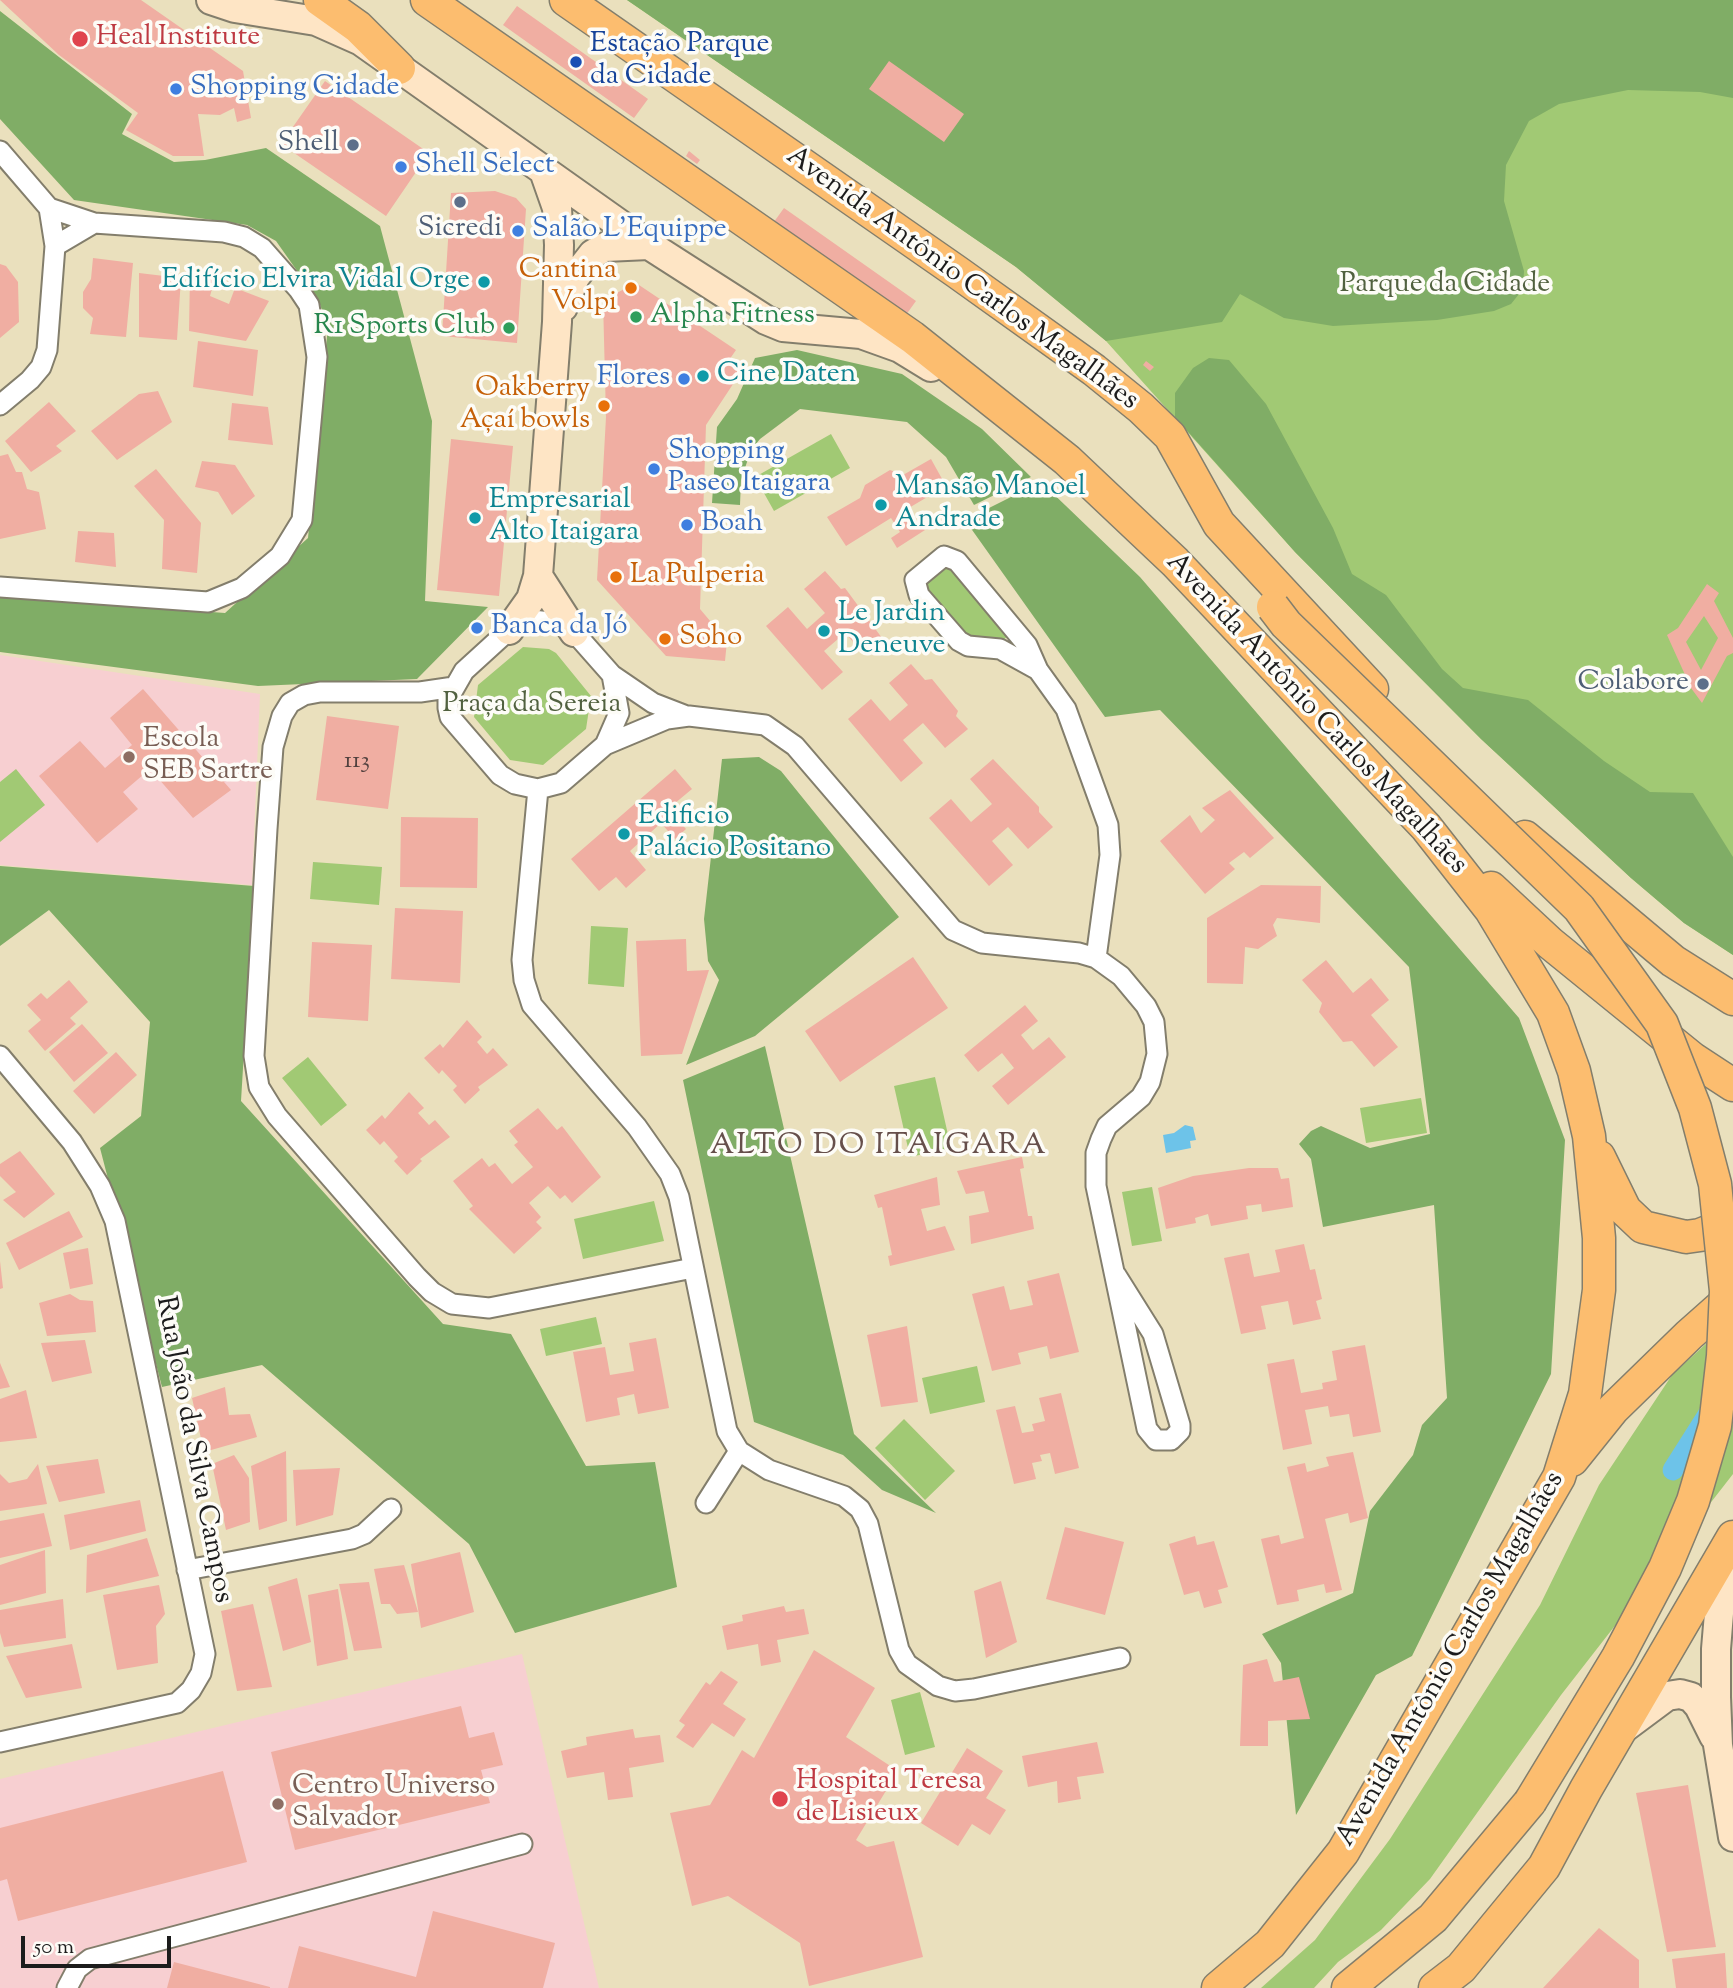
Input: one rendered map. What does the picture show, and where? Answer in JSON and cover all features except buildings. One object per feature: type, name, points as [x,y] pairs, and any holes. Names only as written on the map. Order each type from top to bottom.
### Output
[{"type":"main road","points":[[320,0],[358,27],[399,68]]},
{"type":"main road","name":"Avenida Antônio Carlos Magalhães","points":[[427,0],[912,337],[1012,414],[1114,502],[1175,562],[1426,827],[1491,910],[1553,1013],[1574,1071],[1589,1136],[1599,1238],[1599,1290],[1585,1394],[1559,1477],[1343,1852],[1270,1944],[1218,1988]]},
{"type":"main road","name":"Avenida Antônio Carlos Magalhães","points":[[569,1],[818,178],[957,272],[1117,388],[1170,436],[1219,524],[1436,755],[1517,830],[1634,929],[1673,961],[1733,999]]},
{"type":"main road","points":[[1219,524],[1286,624],[1579,908],[1662,1024],[1695,1108],[1715,1184],[1726,1291],[1723,1356],[1715,1426],[1693,1501],[1665,1568],[1618,1657],[1530,1801],[1433,1918],[1348,1988]]},
{"type":"main road","points":[[1426,827],[1550,943],[1693,1059],[1733,1085]]},
{"type":"main road","points":[[1589,1136],[1625,1210],[1643,1227],[1686,1237],[1700,1235],[1733,1222]]},
{"type":"main road","points":[[1559,1477],[1614,1409],[1733,1296]]},
{"type":"main road","points":[[1435,1988],[1461,1968],[1544,1867],[1728,1545]]},
{"type":"street","name":"Avenida Antônio Carlos Magalhães","points":[[211,0],[337,28],[399,68],[649,245],[766,320],[783,327],[861,334],[900,348],[1012,414]]},
{"type":"street","points":[[0,151],[49,208],[94,223],[225,232],[244,237],[262,248],[309,305],[317,356],[302,520],[280,556],[242,588],[208,602],[0,587]]},
{"type":"street","points":[[544,171],[559,224],[557,322],[538,576],[525,611],[509,630],[464,671],[454,687],[449,699],[450,717],[500,775],[515,784],[538,789],[561,783],[605,745],[667,719],[689,716],[747,721],[781,734],[795,746],[953,930],[982,943],[1060,950],[1096,958],[1121,976],[1146,1006],[1158,1038],[1150,1082],[1141,1097],[1107,1126],[1096,1153],[1096,1186],[1147,1429],[1156,1440],[1171,1440],[1180,1431],[1180,1424],[1153,1334],[1116,1275]]},
{"type":"street","points":[[0,405],[30,380],[41,367],[47,351],[55,246],[49,208]]},
{"type":"street","points":[[55,246],[94,223]]},
{"type":"street","points":[[557,322],[575,276],[593,254],[613,246],[649,245]]},
{"type":"street","points":[[1038,670],[1000,649],[968,646],[959,641],[919,595],[915,580],[939,559],[951,557],[1021,637],[1038,670],[1066,709],[1108,825],[1110,855],[1096,958]]},
{"type":"street","points":[[538,576],[575,632],[612,675],[653,703],[689,716]]},
{"type":"street","points":[[509,630],[532,620],[559,623],[575,632]]},
{"type":"street","points":[[605,745],[619,713],[612,675]]},
{"type":"street","points":[[454,687],[420,692],[320,692],[304,695],[290,703],[276,729],[267,829],[254,1056],[259,1087],[277,1116],[417,1278],[432,1292],[452,1304],[489,1308],[692,1268]]},
{"type":"street","points":[[538,789],[522,960],[524,980],[532,1005],[638,1128],[670,1174],[679,1197],[727,1431],[738,1451],[769,1470],[844,1496],[860,1509],[868,1524],[900,1650],[907,1664],[938,1686],[955,1691],[974,1689],[1120,1658]]},
{"type":"street","name":"Rua João da Silva Campos","points":[[0,1056],[72,1142],[100,1186],[116,1221],[205,1654],[201,1673],[191,1690],[177,1703],[156,1710],[0,1742]]},
{"type":"street","points":[[706,1503],[738,1451]]},
{"type":"street","points":[[187,1570],[352,1539],[364,1534],[391,1509]]},
{"type":"street","points":[[1728,1545],[1716,1649],[1718,1745],[1733,1837]]},
{"type":"street","points":[[1620,1731],[1667,1696],[1680,1694],[1691,1697],[1699,1706],[1709,1720],[1718,1745]]},
{"type":"street","points":[[67,1988],[77,1969],[90,1959],[522,1844]]},
{"type":"shaded area","name":"Escola SEB Sartre","points":[[0,655],[260,694],[252,885],[0,865]]},
{"type":"shaded area","name":"Centro Universo Salvador","points":[[522,1654],[599,1988],[0,1988],[0,1779]]},
{"type":"green space","name":"Parque da Cidade","points":[[627,0],[1733,0],[1733,955],[1684,923],[1631,878],[1481,739],[1295,552],[1106,341],[1016,267]]},
{"type":"green space","points":[[627,0],[1733,0],[1733,98],[1700,92],[1628,90],[1559,104],[1529,121],[1506,165],[1504,201],[1524,271],[1523,289],[1511,304],[1494,311],[1437,320],[1333,326],[1284,318],[1240,294],[1222,322],[1106,341],[1016,267]]},
{"type":"green space","points":[[0,11],[132,114],[122,134],[174,162],[205,160],[266,148],[380,226],[432,421],[425,601],[488,607],[417,679],[258,686],[0,652],[0,596],[225,613],[308,538],[328,326],[319,302],[276,241],[247,225],[74,200],[0,119]]},
{"type":"green space","points":[[797,350],[902,374],[982,429],[1031,477],[974,505],[946,457],[907,422],[800,409],[760,439],[751,450],[741,480],[740,505],[712,503],[717,427],[737,399],[755,358]]},
{"type":"green space","points":[[1209,358],[1229,360],[1266,404],[1333,528],[1352,574],[1386,595],[1442,669],[1463,688],[1528,700],[1604,761],[1650,792],[1693,793],[1733,857],[1733,955],[1684,923],[1631,878],[1481,739],[1295,552],[1175,417],[1175,393],[1193,368]]},
{"type":"green space","points":[[831,434],[850,468],[774,511],[755,477]]},
{"type":"green space","points":[[1041,482],[1140,577],[1519,1018],[1565,1140],[1551,1374],[1412,1656],[1376,1675],[1296,1815],[1281,1663],[1262,1634],[1353,1593],[1370,1511],[1413,1455],[1422,1425],[1447,1398],[1434,1205],[1323,1227],[1311,1159],[1299,1144],[1311,1131],[1321,1126],[1370,1148],[1430,1134],[1409,967],[1160,710],[1105,717],[965,520]]},
{"type":"green space","points":[[944,565],[951,565],[1008,636],[1002,641],[966,635],[927,588],[926,582]]},
{"type":"green space","name":"Praça da Sereia","points":[[523,647],[549,649],[556,653],[591,696],[586,729],[543,765],[510,760],[474,717],[478,685]]},
{"type":"green space","points":[[759,757],[781,771],[899,917],[755,1036],[686,1065],[719,980],[708,961],[704,919],[722,759]]},
{"type":"green space","points":[[16,769],[45,805],[0,842],[0,782]]},
{"type":"green space","points":[[313,862],[382,867],[379,905],[310,899]]},
{"type":"green space","points":[[0,866],[254,886],[241,1101],[443,1324],[511,1334],[586,1466],[655,1462],[677,1587],[515,1633],[469,1544],[262,1365],[162,1387],[100,1148],[141,1116],[150,1022],[49,910],[0,946]]},
{"type":"green space","points":[[591,926],[628,928],[624,987],[588,984]]},
{"type":"green space","points":[[765,1046],[854,1434],[936,1513],[882,1490],[843,1455],[754,1422],[683,1080]]},
{"type":"green space","points":[[308,1057],[347,1105],[321,1126],[282,1078]]},
{"type":"green space","points":[[935,1077],[951,1148],[910,1157],[894,1086]]},
{"type":"green space","points":[[1421,1098],[1427,1133],[1366,1143],[1360,1108]]},
{"type":"green space","points":[[1152,1187],[1162,1241],[1132,1246],[1122,1192]]},
{"type":"green space","points":[[654,1201],[664,1241],[583,1259],[574,1219]]},
{"type":"green space","points":[[596,1317],[602,1344],[546,1356],[540,1329]]},
{"type":"green space","points":[[1733,1319],[1733,1474],[1561,1695],[1430,1879],[1381,1930],[1338,1962],[1314,1988],[1261,1988],[1315,1940],[1390,1839],[1540,1605],[1599,1485],[1672,1375]]},
{"type":"green space","points":[[977,1366],[985,1402],[930,1414],[922,1378]]},
{"type":"green space","points":[[904,1419],[955,1471],[925,1500],[875,1448]]},
{"type":"green space","points":[[920,1692],[935,1747],[905,1755],[891,1700]]},
{"type":"water","points":[[1185,1125],[1193,1127],[1196,1140],[1190,1141],[1191,1148],[1166,1153],[1163,1135],[1174,1133]]},
{"type":"waterway","points":[[1673,1470],[1711,1410]]},
{"type":"place","name":"Heal Institute","points":[[80,39]]},
{"type":"place","name":"Estação Parque da Cidade","points":[[576,62]]},
{"type":"place","name":"Shopping Cidade","points":[[176,89]]},
{"type":"place","name":"Shell","points":[[353,145]]},
{"type":"place","name":"Shell Select","points":[[401,167]]},
{"type":"place","name":"Sicredi","points":[[460,202]]},
{"type":"place","name":"Salão L'Equippe","points":[[518,231]]},
{"type":"place","name":"Edifício Elvira Vidal Orge","points":[[484,282]]},
{"type":"place","name":"Cantina Volpi","points":[[631,288]]},
{"type":"place","name":"Alpha Fitness","points":[[636,317]]},
{"type":"place","name":"R1 Sports Club","points":[[509,328]]},
{"type":"place","name":"Cine Daten","points":[[703,376]]},
{"type":"place","name":"Flores","points":[[684,379]]},
{"type":"place","name":"Oakberry Açaí bowls","points":[[604,406]]},
{"type":"place","name":"Shopping Paseo Itaigara","points":[[654,469]]},
{"type":"place","name":"Mansão Manoel Andrade","points":[[881,505]]},
{"type":"place","name":"Empresarial Alto Itaigara","points":[[475,518]]},
{"type":"place","name":"Boah","points":[[687,525]]},
{"type":"place","name":"La Pulperia","points":[[616,577]]},
{"type":"place","name":"Banca da Jó","points":[[477,628]]},
{"type":"place","name":"Le Jardin Deneuve","points":[[824,631]]},
{"type":"place","name":"Soho","points":[[665,639]]},
{"type":"place","name":"Colabore","points":[[1703,684]]},
{"type":"place","name":"Escola SEB Sartre","points":[[129,757]]},
{"type":"place","name":"Edificio Palácio Positano","points":[[624,834]]},
{"type":"place","name":"Hospital Teresa de Lisieux","points":[[780,1799]]},
{"type":"place","name":"Centro Universo Salvador","points":[[278,1804]]},
{"type":"district","name":"ALTO DO ITAIGARA","points":[[879,1148]]}]
